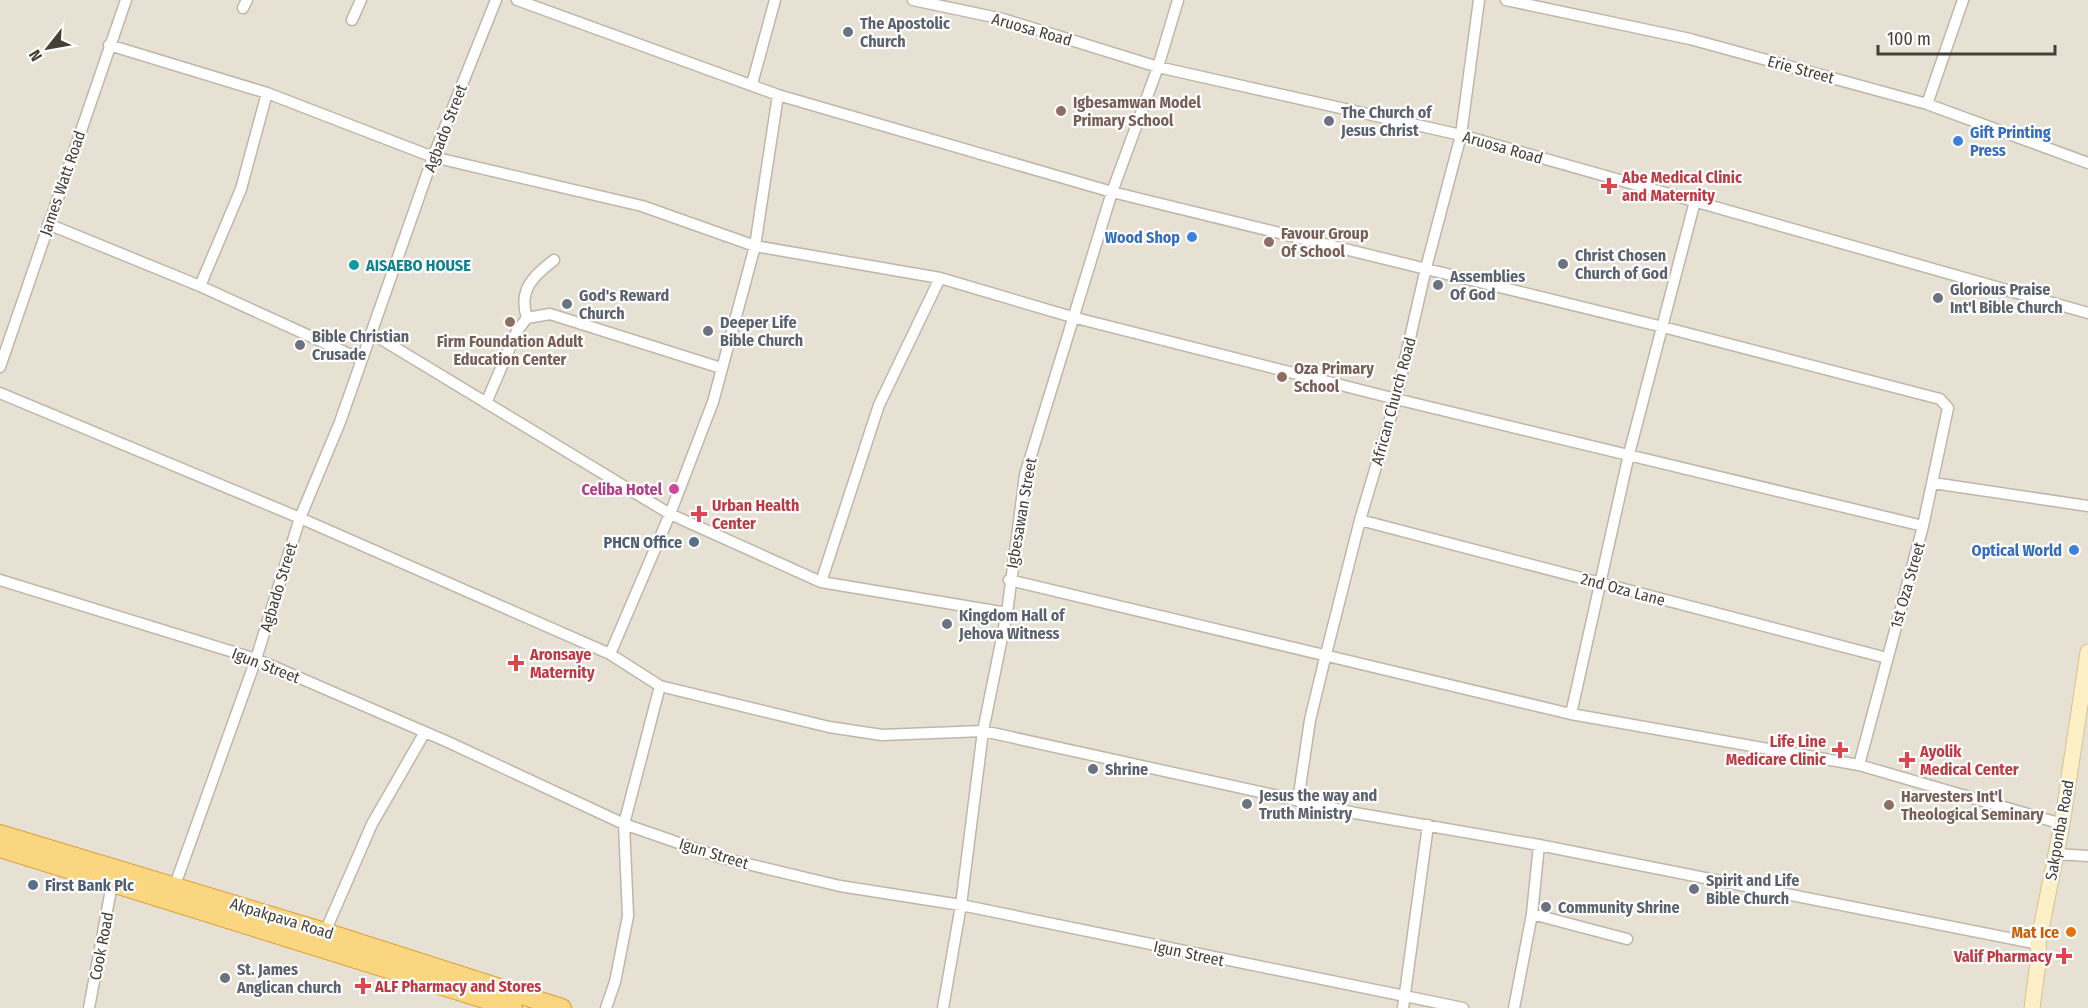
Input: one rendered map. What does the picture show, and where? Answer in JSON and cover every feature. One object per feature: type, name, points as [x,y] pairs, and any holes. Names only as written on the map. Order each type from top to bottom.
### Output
[{"type":"highway","name":"Akpakpava Road","points":[[0,834],[174,885],[562,1008]]},
{"type":"highway","name":"Akpakpava Road","points":[[0,848],[513,1008]]},
{"type":"main road","name":"Sakponba Road","points":[[2032,1008],[2039,955],[2038,944],[2062,824],[2088,652]]},
{"type":"street","name":"James Watt Road","points":[[0,366],[126,0]]},
{"type":"street","points":[[352,20],[361,0]]},
{"type":"street","name":"Agbado Street","points":[[174,885],[256,659],[300,518],[340,422],[360,359],[433,157],[496,0]]},
{"type":"street","points":[[518,0],[778,95],[1112,192],[1663,327]]},
{"type":"street","points":[[752,84],[776,0]]},
{"type":"street","name":"Aruosa Road","points":[[913,0],[1003,19],[1158,67],[1461,135],[2088,313]]},
{"type":"street","name":"Igbesawan Street","points":[[943,1008],[961,905],[983,731],[1007,613],[1009,580],[1025,475],[1112,192],[1158,67],[1178,0]]},
{"type":"street","name":"African Church Road","points":[[1298,801],[1310,720],[1325,658],[1360,520],[1396,399],[1426,268],[1461,135],[1479,0]]},
{"type":"street","name":"Erie Street","points":[[1506,0],[1690,39],[1927,104],[2088,163]]},
{"type":"street","points":[[1927,104],[1963,0]]},
{"type":"street","points":[[109,45],[267,93],[433,157],[642,206],[755,246],[940,278],[1072,317],[1396,399],[1923,526]]},
{"type":"street","points":[[200,286],[241,189],[267,93]]},
{"type":"street","points":[[610,654],[670,514],[713,402],[755,246],[778,95]]},
{"type":"street","points":[[1571,714],[1602,584],[1629,454],[1695,201]]},
{"type":"street","points":[[48,224],[200,286],[360,359]]},
{"type":"street","points":[[526,318],[523,307],[530,280],[554,260]]},
{"type":"street","points":[[821,582],[879,405],[940,278]]},
{"type":"street","points":[[486,403],[517,331],[526,318],[550,314],[721,368]]},
{"type":"street","name":"1st Oza Street","points":[[1663,327],[1940,399],[1948,408],[1923,526],[1887,658],[1874,716],[1859,765]]},
{"type":"street","points":[[370,333],[670,514],[821,582],[1007,613]]},
{"type":"street","points":[[0,393],[300,518],[610,654],[660,686],[829,727],[882,735],[983,731],[1298,801],[1539,845],[2038,944]]},
{"type":"street","points":[[1933,483],[2088,506]]},
{"type":"street","name":"2nd Oza Lane","points":[[1360,520],[1887,658]]},
{"type":"street","name":"Igun Street","points":[[0,580],[256,659],[426,732],[624,824],[743,863],[840,886],[961,905],[1405,1003],[1463,1008]]},
{"type":"street","points":[[1009,580],[1162,615],[1325,658],[1571,714],[1859,765],[2062,824]]},
{"type":"street","points":[[606,1008],[615,982],[628,916],[624,824],[660,686]]},
{"type":"street","points":[[325,932],[372,824],[426,732]]},
{"type":"street","points":[[1405,1003],[1428,825]]},
{"type":"street","points":[[1514,1008],[1532,914],[1539,845]]},
{"type":"street","points":[[2056,854],[2088,856]]},
{"type":"street","name":"Cook Road","points":[[89,1008],[112,884]]},
{"type":"street","points":[[1532,914],[1627,939]]},
{"type":"shaded area","points":[[0,0],[2088,0],[2088,1008],[0,1008]]},
{"type":"place","name":"The Apostolic Church","points":[[848,32]]},
{"type":"place","name":"Igbesamwan Model Primary School","points":[[1061,111]]},
{"type":"place","name":"The Church of Jesus Christ","points":[[1329,121]]},
{"type":"place","name":"Gift Printing Press","points":[[1958,141]]},
{"type":"place","name":"Abe Medical Clinic and Maternity","points":[[1609,186]]},
{"type":"place","name":"Wood Shop","points":[[1192,237]]},
{"type":"place","name":"Favour Group Of School","points":[[1269,242]]},
{"type":"place","name":"Christ Chosen Church of God","points":[[1563,264]]},
{"type":"place","name":"AISAEBO HOUSE","points":[[354,265]]},
{"type":"place","name":"Assemblies Of God","points":[[1438,285]]},
{"type":"place","name":"Glorious Praise Int'l Bible Church","points":[[1938,298]]},
{"type":"place","name":"God's Reward Church","points":[[567,304]]},
{"type":"place","name":"Firm Foundation Adult Education Center","points":[[510,322]]},
{"type":"place","name":"Deeper Life Bible Church","points":[[708,331]]},
{"type":"place","name":"Bible Christian Crusade","points":[[300,345]]},
{"type":"place","name":"Oza Primary School","points":[[1282,377]]},
{"type":"place","name":"Celiba Hotel","points":[[674,489]]},
{"type":"place","name":"Urban Health Center","points":[[699,514]]},
{"type":"place","name":"PHCN Office","points":[[694,542]]},
{"type":"place","name":"Optical World","points":[[2074,550]]},
{"type":"place","name":"Kingdom Hall of Jehova Witness","points":[[947,624]]},
{"type":"place","name":"Aronsaye Maternity","points":[[516,663]]},
{"type":"place","name":"Life Line Medicare Clinic","points":[[1840,750]]},
{"type":"place","name":"Ayolik Medical Center","points":[[1907,760]]},
{"type":"place","name":"Shrine","points":[[1093,769]]},
{"type":"place","name":"Jesus the way and Truth Ministry","points":[[1247,804]]},
{"type":"place","name":"Harvesters Int'l Theological Seminary","points":[[1889,805]]},
{"type":"place","name":"First Bank Plc","points":[[33,885]]},
{"type":"place","name":"Spirit and Life Bible Church","points":[[1694,889]]},
{"type":"place","name":"Community Shrine","points":[[1546,907]]},
{"type":"place","name":"Mat Ice","points":[[2071,932]]},
{"type":"place","name":"Valif Pharmacy","points":[[2064,956]]},
{"type":"place","name":"St. James Anglican church","points":[[225,978]]},
{"type":"place","name":"ALF Pharmacy and Stores","points":[[363,986]]}]
